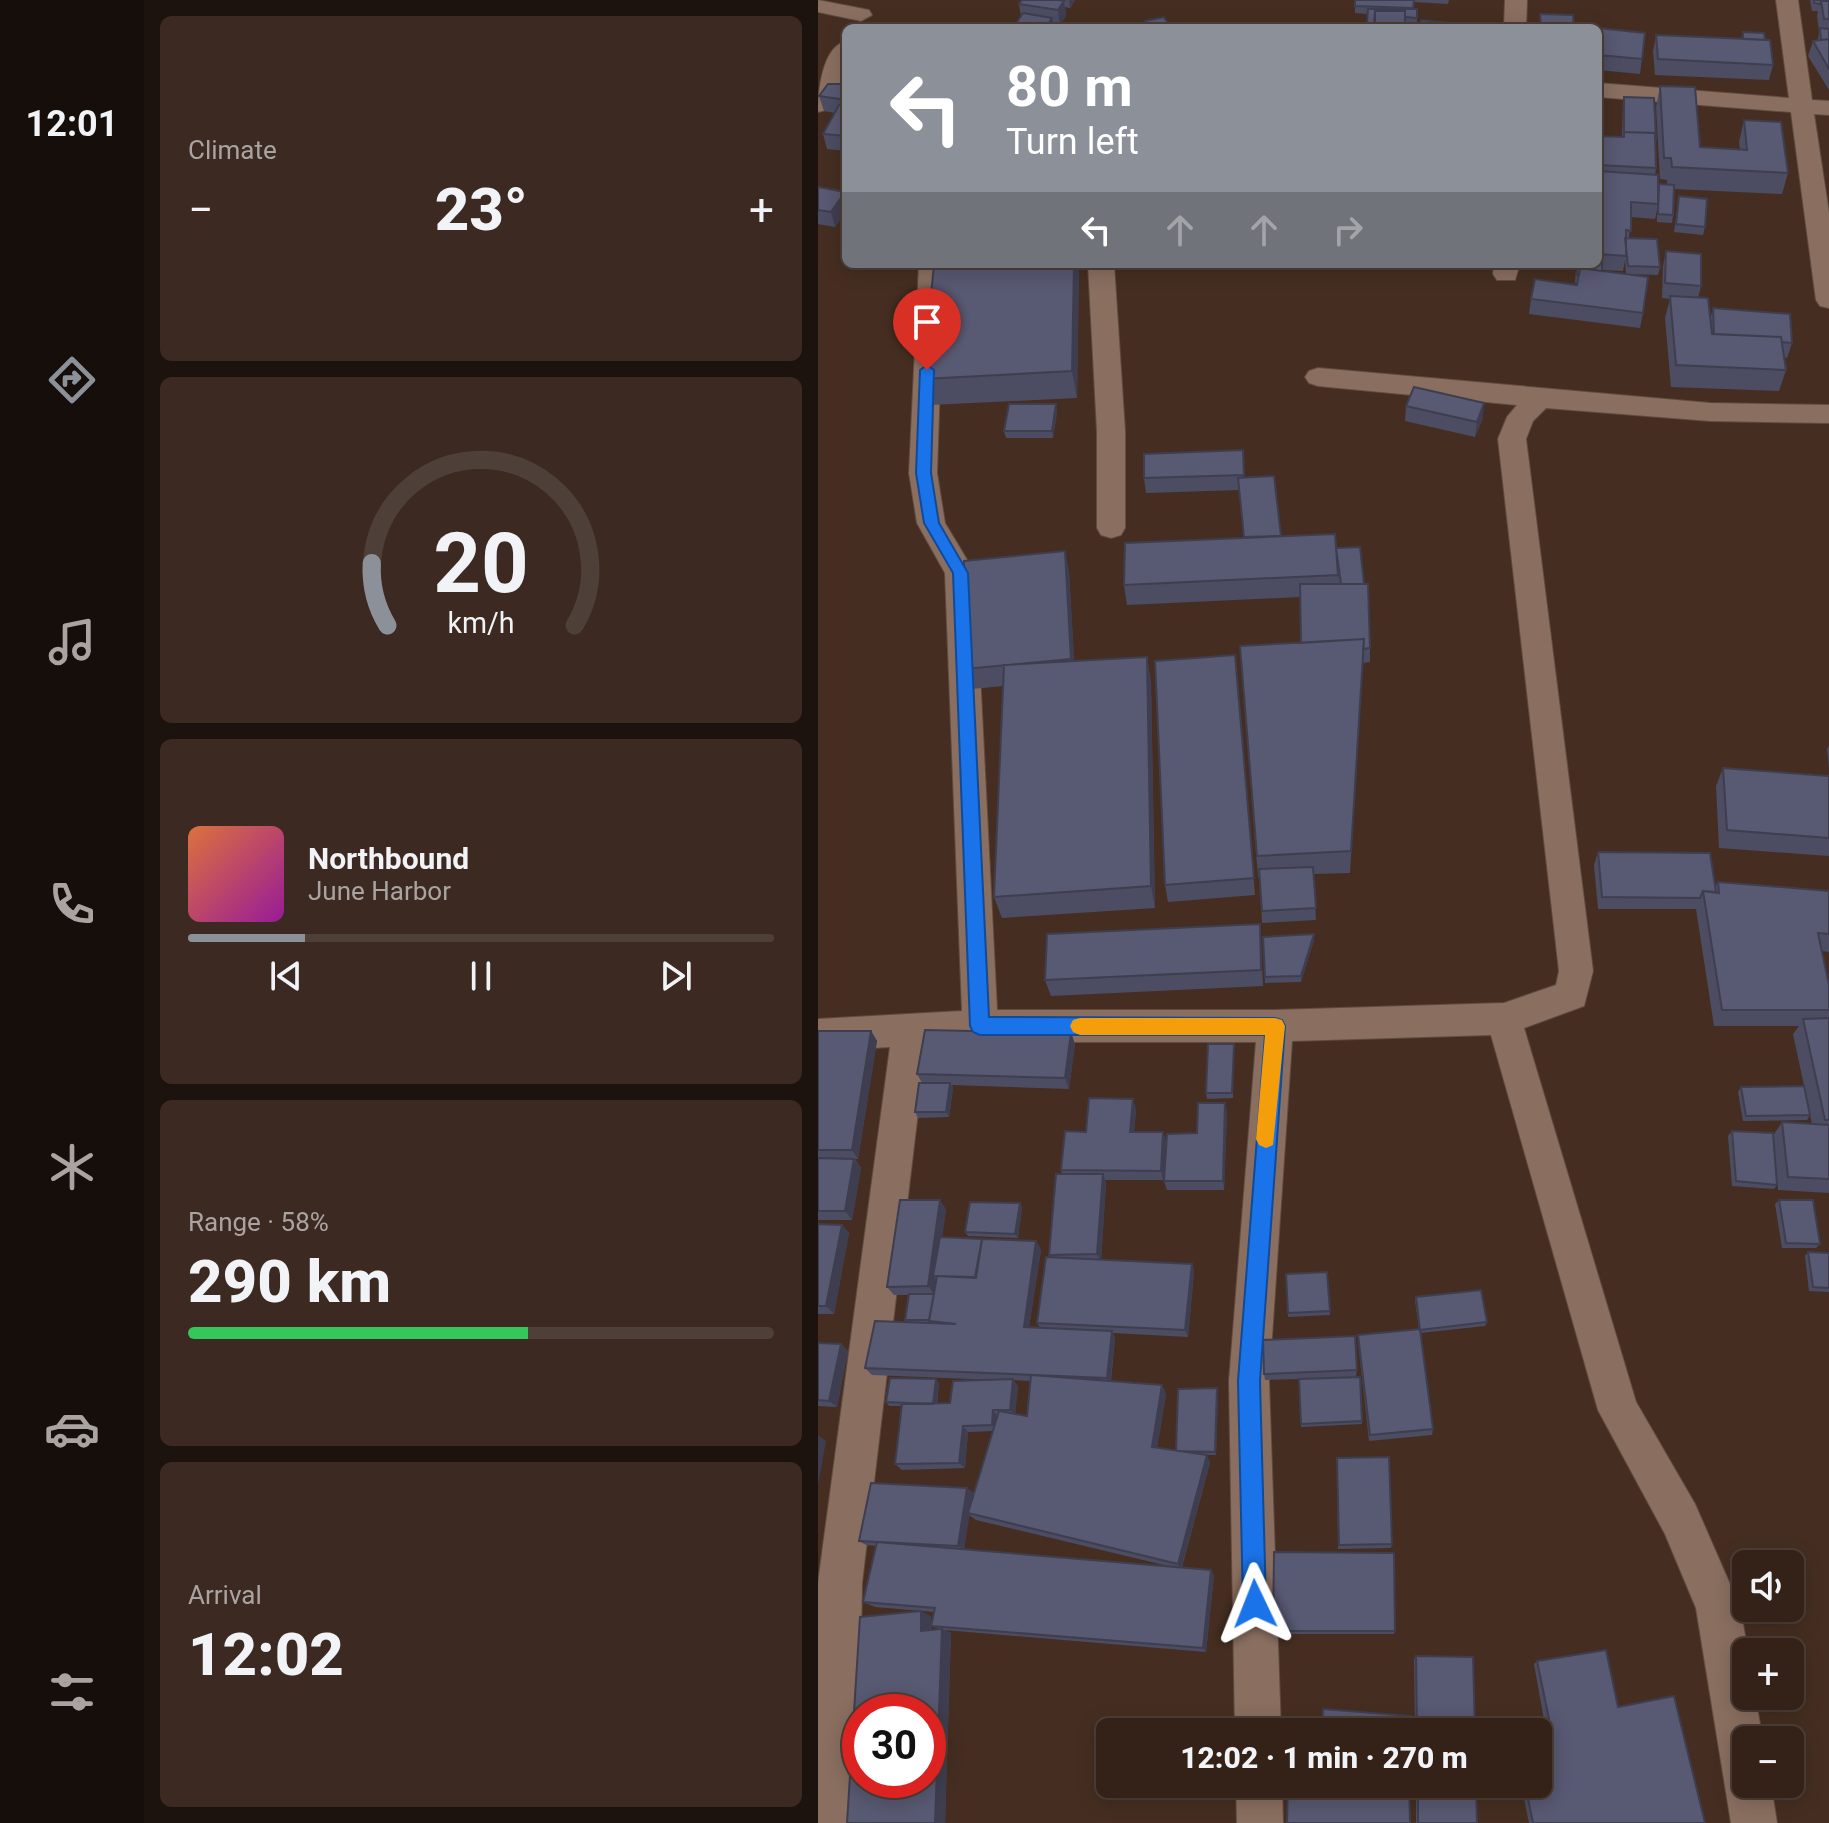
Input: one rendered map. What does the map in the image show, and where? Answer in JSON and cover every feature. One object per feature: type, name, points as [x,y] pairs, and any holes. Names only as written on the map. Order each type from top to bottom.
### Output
[{"type":"street","points":[[1515,24],[1516,0]]},
{"type":"street","points":[[1787,0],[1829,300]]},
{"type":"street","points":[[818,6],[862,14]]},
{"type":"street","points":[[830,98],[842,60]]},
{"type":"street","points":[[1602,90],[1829,108]]},
{"type":"street","points":[[931,268],[923,473],[931,523],[960,573],[980,1026]]},
{"type":"street","points":[[1101,268],[1111,431],[1111,528]]},
{"type":"street","points":[[1318,377],[1710,412],[1829,414]]},
{"type":"street","points":[[818,1035],[980,1026],[1275,1026],[1504,1019],[1572,995],[1576,971],[1512,439],[1521,417],[1540,398]]},
{"type":"street","points":[[1504,1019],[1618,1410],[1680,1519],[1718,1607],[1738,1726]]},
{"type":"street","points":[[1258,1718],[1249,1381],[1275,1026]]},
{"type":"street","points":[[835,1823],[840,1583],[910,1030]]},
{"type":"street","points":[[1259,1798],[1260,1823]]},
{"type":"street","points":[[1750,1798],[1754,1823]]},
{"type":"building","points":[[1022,0],[1064,1],[1058,10],[1019,4]]},
{"type":"building","points":[[1355,0],[1414,0],[1413,8],[1355,6]]},
{"type":"building","points":[[1821,1],[1829,1],[1829,19],[1824,19]]},
{"type":"building","points":[[1368,9],[1417,9],[1417,18],[1405,17],[1405,11],[1375,11],[1374,24],[1367,24]]},
{"type":"building","points":[[1375,11],[1405,11],[1405,24],[1375,24]]},
{"type":"building","points":[[1023,13],[1052,18],[1048,24],[1016,24]]},
{"type":"building","points":[[1540,14],[1573,15],[1574,24],[1541,24]]},
{"type":"building","points":[[1164,17],[1168,24],[1147,24],[1145,21]]},
{"type":"building","points":[[1421,20],[1460,24],[1420,24]]},
{"type":"building","points":[[1602,28],[1645,33],[1642,59],[1602,55]]},
{"type":"building","points":[[1820,28],[1829,29],[1829,39],[1821,40]]},
{"type":"building","points":[[1743,32],[1764,33],[1765,40],[1743,39]]},
{"type":"building","points":[[1656,35],[1770,40],[1773,65],[1658,59]]},
{"type":"building","points":[[1829,39],[1829,69],[1813,41]]},
{"type":"building","points":[[828,84],[842,84],[842,99],[819,96]]},
{"type":"building","points":[[1660,86],[1695,87],[1700,147],[1747,150],[1744,120],[1781,122],[1788,173],[1672,167],[1671,158],[1664,158]]},
{"type":"building","points":[[1624,97],[1654,98],[1656,139],[1655,133],[1624,132]]},
{"type":"building","points":[[839,105],[842,105],[842,136],[823,134]]},
{"type":"building","points":[[1624,132],[1655,133],[1656,168],[1602,165],[1602,136],[1624,137]]},
{"type":"building","points":[[1602,171],[1658,175],[1658,204],[1631,202],[1631,231],[1626,230],[1626,256],[1602,254]]},
{"type":"building","points":[[1659,184],[1674,185],[1673,215],[1658,214]]},
{"type":"building","points":[[818,187],[842,191],[831,212],[818,210]]},
{"type":"building","points":[[1679,196],[1707,199],[1705,227],[1676,224]]},
{"type":"building","points":[[1625,238],[1657,239],[1660,267],[1628,266]]},
{"type":"building","points":[[1666,251],[1701,254],[1701,286],[1665,283]]},
{"type":"building","points":[[934,268],[1074,268],[1072,371],[923,379]]},
{"type":"building","points":[[1580,268],[1648,277],[1643,313],[1531,299],[1535,279],[1577,285]]},
{"type":"building","points":[[1670,296],[1708,298],[1712,334],[1781,337],[1786,370],[1676,365]]},
{"type":"building","points":[[1713,308],[1790,314],[1792,343],[1782,342],[1781,337],[1714,334]]},
{"type":"building","points":[[1414,387],[1484,403],[1477,422],[1406,406]]},
{"type":"building","points":[[1009,404],[1056,404],[1052,431],[1004,431]]},
{"type":"building","points":[[1243,450],[1244,475],[1144,478],[1144,454]]},
{"type":"building","points":[[1274,476],[1281,536],[1244,537],[1238,478]]},
{"type":"building","points":[[1335,534],[1338,575],[1124,585],[1125,543]]},
{"type":"building","points":[[1360,547],[1364,584],[1341,584],[1336,548]]},
{"type":"building","points":[[1065,551],[1071,659],[965,669],[964,561]]},
{"type":"building","points":[[1300,584],[1368,584],[1370,648],[1363,649],[1364,639],[1301,643]]},
{"type":"building","points":[[1364,639],[1351,851],[1257,856],[1240,646]]},
{"type":"building","points":[[1235,655],[1254,878],[1165,885],[1155,661]]},
{"type":"building","points":[[1147,657],[1151,886],[994,897],[1004,665]]},
{"type":"building","points":[[1723,768],[1829,776],[1829,838],[1727,830]]},
{"type":"building","points":[[1598,852],[1710,853],[1716,892],[1703,891],[1700,898],[1602,897]]},
{"type":"building","points":[[1313,867],[1316,908],[1262,911],[1259,869]]},
{"type":"building","points":[[1718,882],[1829,891],[1829,934],[1818,933],[1829,985],[1829,1010],[1722,1010],[1703,891],[1719,893]]},
{"type":"building","points":[[1260,924],[1261,970],[1045,980],[1047,934]]},
{"type":"building","points":[[1314,934],[1301,976],[1265,977],[1263,937]]},
{"type":"building","points":[[1829,1018],[1829,1120],[1825,1120],[1803,1019]]},
{"type":"building","points":[[925,1030],[1071,1033],[1065,1078],[917,1074]]},
{"type":"building","points":[[818,1031],[871,1031],[852,1150],[818,1150]]},
{"type":"building","points":[[1208,1044],[1234,1044],[1232,1093],[1206,1093]]},
{"type":"building","points":[[919,1083],[950,1083],[946,1112],[915,1112]]},
{"type":"building","points":[[1804,1086],[1810,1115],[1746,1116],[1741,1087]]},
{"type":"building","points":[[1089,1098],[1133,1099],[1130,1132],[1163,1132],[1161,1171],[1061,1170],[1065,1131],[1086,1132]]},
{"type":"building","points":[[1198,1103],[1225,1103],[1223,1181],[1164,1181],[1167,1134],[1197,1133]]},
{"type":"building","points":[[1782,1122],[1829,1125],[1829,1179],[1788,1177]]},
{"type":"building","points":[[1732,1131],[1773,1133],[1777,1185],[1736,1181]]},
{"type":"building","points":[[818,1158],[854,1159],[845,1211],[818,1211]]},
{"type":"building","points":[[1056,1174],[1103,1174],[1097,1254],[1049,1255]]},
{"type":"building","points":[[900,1200],[940,1200],[928,1286],[887,1287]]},
{"type":"building","points":[[1779,1200],[1813,1200],[1820,1244],[1786,1243]]},
{"type":"building","points":[[970,1202],[1020,1203],[1015,1234],[965,1232]]},
{"type":"building","points":[[818,1224],[842,1225],[826,1306],[818,1306]]},
{"type":"building","points":[[940,1237],[982,1239],[975,1277],[933,1276]]},
{"type":"building","points":[[982,1239],[1036,1241],[1024,1327],[1112,1331],[1107,1378],[865,1368],[875,1321],[956,1324],[929,1321],[937,1276],[976,1278]]},
{"type":"building","points":[[1808,1252],[1829,1253],[1829,1288],[1813,1287]]},
{"type":"building","points":[[1046,1257],[1192,1264],[1185,1330],[1037,1323]]},
{"type":"building","points":[[1327,1272],[1330,1311],[1288,1313],[1286,1274]]},
{"type":"building","points":[[1481,1290],[1487,1322],[1420,1330],[1416,1297]]},
{"type":"building","points":[[909,1294],[934,1294],[929,1320],[905,1320]]},
{"type":"building","points":[[1420,1329],[1433,1429],[1370,1435],[1358,1335]]},
{"type":"building","points":[[1355,1336],[1357,1370],[1264,1374],[1263,1340]]},
{"type":"building","points":[[818,1343],[841,1344],[829,1401],[818,1400]]},
{"type":"building","points":[[1031,1375],[1162,1385],[1152,1447],[1207,1455],[1178,1564],[968,1513],[999,1411],[1027,1416]]},
{"type":"building","points":[[1360,1377],[1362,1421],[1301,1424],[1299,1379]]},
{"type":"building","points":[[890,1378],[936,1379],[933,1404],[886,1402]]},
{"type":"building","points":[[1013,1379],[1010,1410],[993,1410],[992,1425],[963,1426],[959,1463],[895,1464],[902,1404],[950,1403],[953,1381]]},
{"type":"building","points":[[1217,1388],[1215,1452],[1176,1451],[1178,1389]]},
{"type":"building","points":[[1389,1457],[1392,1544],[1339,1545],[1337,1458]]},
{"type":"building","points":[[871,1483],[967,1488],[958,1546],[859,1541]]},
{"type":"building","points":[[877,1542],[1211,1570],[1203,1648],[931,1626],[935,1608],[863,1602]]},
{"type":"building","points":[[1274,1552],[1394,1553],[1395,1631],[1273,1631]]},
{"type":"building","points":[[921,1611],[921,1631],[942,1629],[940,1694],[855,1694],[860,1617]]},
{"type":"building","points":[[1606,1650],[1618,1707],[1674,1696],[1705,1823],[1533,1823],[1528,1798],[1552,1798],[1552,1718],[1549,1718],[1537,1661]]},
{"type":"building","points":[[1416,1656],[1473,1657],[1475,1718],[1417,1718]]},
{"type":"building","points":[[1323,1709],[1411,1716],[1411,1718],[1323,1718]]},
{"type":"building","points":[[849,1798],[936,1798],[935,1823],[847,1823]]},
{"type":"building","points":[[1288,1798],[1409,1798],[1410,1823],[1287,1823]]},
{"type":"building","points":[[1418,1798],[1476,1798],[1477,1823],[1418,1823]]},
{"type":"slow traffic","points":[[1080,1026],[1275,1026],[1266,1139]]},
{"type":"route","points":[[927,370],[923,473],[931,523],[960,573],[980,1026],[1275,1026],[1249,1381],[1255,1604]]}]
